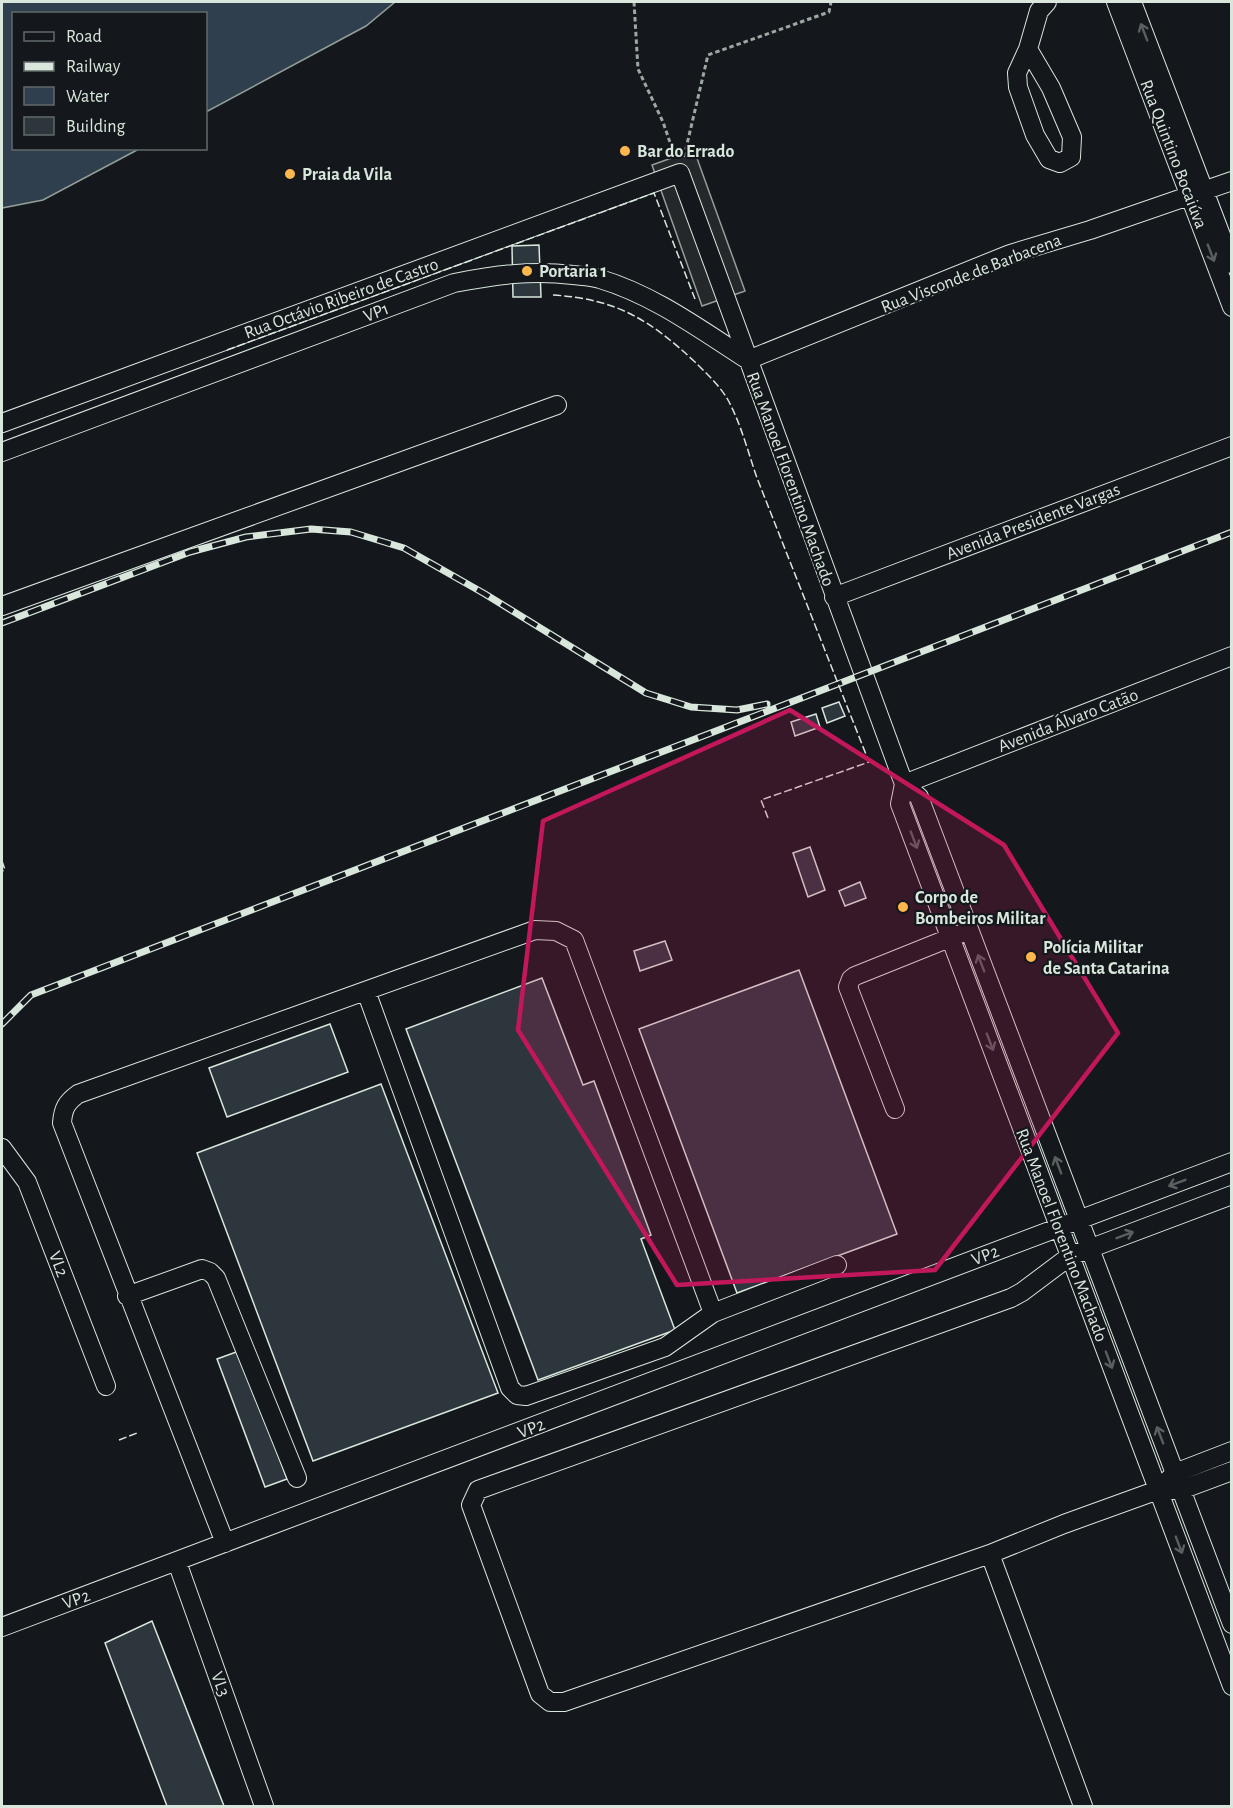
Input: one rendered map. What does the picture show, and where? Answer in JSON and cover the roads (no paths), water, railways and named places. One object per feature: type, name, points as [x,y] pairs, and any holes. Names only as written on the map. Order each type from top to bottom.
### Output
[{"type":"street","points":[[1028,49],[1051,88],[1072,137],[1071,157],[1060,163],[1049,159],[1035,135],[1018,87],[1017,73],[1028,49],[1038,11],[1047,2]]},
{"type":"street","name":"Rua Quintino Bocaiúva","points":[[1116,2],[1145,57],[1197,194],[1231,306]]},
{"type":"street","name":"Rua Quintino Bocaiúva","points":[[1132,2],[1145,57]]},
{"type":"street","name":"Rua Manoel Florentino Machado","points":[[680,173],[904,784],[919,798],[1232,1624]]},
{"type":"street","name":"Rua Octávio Ribeiro de Castro","points":[[2,423],[680,173]]},
{"type":"street","name":"Rua Visconde de Barbacena","points":[[748,360],[1010,254],[1232,181]]},
{"type":"street","name":"Rua Quintino Bocaiúva","points":[[1197,194],[1232,264]]},
{"type":"street","name":"VP1","points":[[2,452],[454,283],[509,273],[552,273],[598,278],[634,291],[684,319],[748,360]]},
{"type":"street","points":[[2,606],[557,405]]},
{"type":"street","name":"Avenida Presidente Vargas","points":[[834,597],[1232,446]]},
{"type":"street","name":"Avenida Álvaro Catão","points":[[904,784],[1232,656]]},
{"type":"street","name":"Rua Manoel Florentino Machado","points":[[904,784],[900,804],[1232,1686]]},
{"type":"street","points":[[225,1544],[127,1296],[62,1123],[62,1112],[67,1102],[78,1094],[535,930],[556,931],[574,940],[713,1313]]},
{"type":"street","points":[[895,1109],[848,987],[849,982],[855,976],[969,930]]},
{"type":"street","points":[[366,991],[510,1388],[517,1395],[526,1396],[665,1347],[713,1313],[837,1265]]},
{"type":"street","points":[[975,1003],[994,996]]},
{"type":"street","name":"VL2","points":[[2,1148],[27,1182],[106,1386]]},
{"type":"street","name":"VP2","points":[[2,1627],[1232,1162]]},
{"type":"street","points":[[1232,1195],[1070,1256],[1011,1298],[478,1490],[471,1505],[540,1694],[550,1701],[564,1702],[990,1554],[1178,1482],[1232,1451]]},
{"type":"street","points":[[127,1296],[202,1269],[210,1272],[216,1278],[297,1478]]},
{"type":"street","points":[[1178,1482],[1232,1471]]},
{"type":"street","points":[[990,1554],[1083,1806]]},
{"type":"street","name":"VL3","points":[[177,1562],[264,1806]]},
{"type":"water","points":[[2,2],[395,2],[366,26],[207,111],[207,12],[12,12],[12,150],[137,150],[43,200],[2,208]]},
{"type":"railway","points":[[2,623],[190,552],[246,537],[311,529],[351,532],[404,548],[485,594],[646,693],[691,707],[737,710],[767,704]]},
{"type":"railway","points":[[2,1024],[31,995],[1232,532]]},
{"type":"place","name":"Bar do Errado","points":[[625,151]]},
{"type":"place","name":"Praia da Vila","points":[[290,174]]},
{"type":"place","name":"Portaria 1","points":[[527,271]]},
{"type":"place","name":"Corpo de Bombeiros Militar","points":[[903,907]]},
{"type":"place","name":"Polícia Militar de Santa Catarina","points":[[1031,957]]}]
